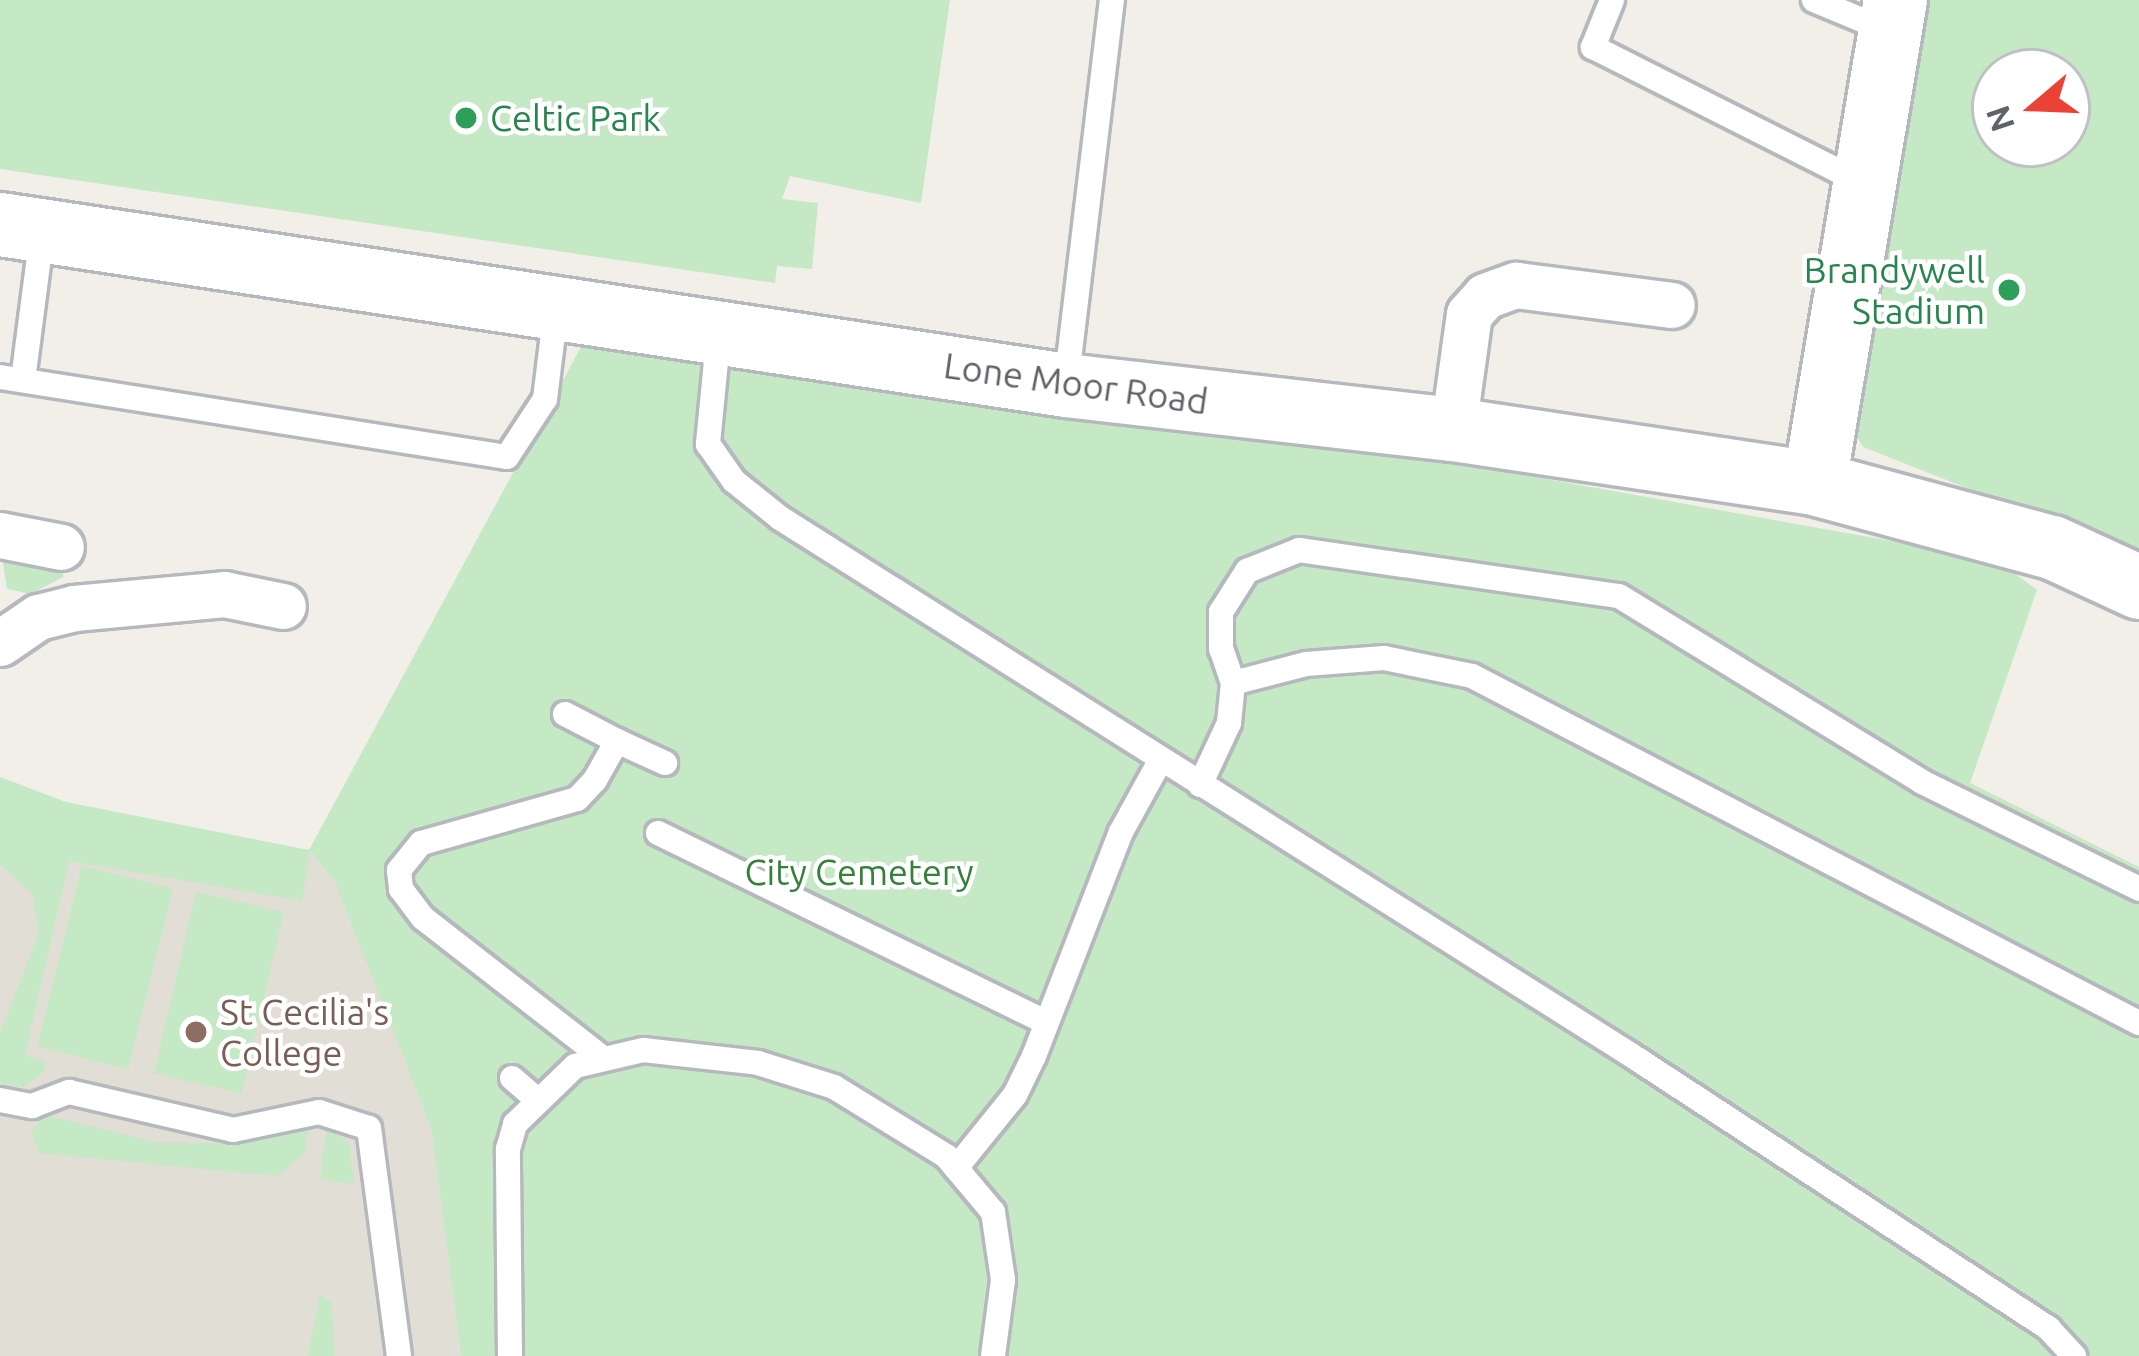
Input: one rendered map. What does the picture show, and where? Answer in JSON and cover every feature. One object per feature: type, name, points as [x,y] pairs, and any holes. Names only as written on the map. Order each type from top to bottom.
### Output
[{"type":"main road","points":[[1814,483],[1893,16]]},
{"type":"main road","name":"Lone Moor Road","points":[[21,227],[1066,385],[1453,429],[1814,483],[2052,547],[2139,587]]},
{"type":"street","points":[[1453,429],[1469,314],[1485,296],[1516,285],[1672,305]]},
{"type":"street","points":[[0,535],[61,547]]},
{"type":"street","points":[[0,643],[38,617],[74,608],[224,594],[283,606]]},
{"type":"lane","points":[[1066,385],[1112,0]]},
{"type":"lane","points":[[1612,0],[1593,47],[1865,185]]},
{"type":"lane","points":[[1814,0],[1893,16]]},
{"type":"lane","points":[[21,227],[11,379],[507,457],[545,399],[556,309]]},
{"type":"lane","points":[[719,329],[708,444],[734,481],[847,562],[986,643],[1160,761],[1631,1055],[2049,1328],[2074,1356]]},
{"type":"lane","points":[[1200,785],[1229,723],[1233,683],[1221,612],[1247,571],[1299,550],[1619,596],[1922,782],[2139,889]]},
{"type":"lane","points":[[1233,683],[1306,664],[1384,658],[1472,676],[2139,1023]]},
{"type":"lane","points":[[565,714],[665,764]]},
{"type":"lane","points":[[598,1054],[423,918],[400,889],[400,870],[421,843],[577,799],[617,740]]},
{"type":"lane","points":[[956,1168],[1015,1095],[1140,787],[1160,761]]},
{"type":"lane","points":[[658,833],[1046,1022]]},
{"type":"lane","points":[[510,1356],[508,1149],[536,1099],[598,1054],[684,1051],[758,1063],[834,1088],[893,1119],[956,1168],[993,1212],[1003,1280],[993,1356]]},
{"type":"lane","points":[[512,1078],[536,1099]]},
{"type":"lane","points":[[0,1100],[32,1106],[69,1092],[233,1130],[320,1112],[369,1128],[398,1356]]},
{"type":"shaded area","name":"St Cecilia's College","points":[[0,824],[309,850],[335,881],[431,1128],[461,1356],[0,1356]]},
{"type":"green space","name":"Celtic Park","points":[[0,0],[950,0],[921,203],[790,176],[782,199],[818,203],[812,269],[777,266],[775,283],[0,169]]},
{"type":"green space","name":"Brandywell Stadium","points":[[1924,0],[2139,0],[2139,556],[1863,447],[1857,437]]},
{"type":"green space","name":"City Cemetery","points":[[582,345],[1513,473],[1908,544],[2014,573],[2037,590],[1970,783],[2139,867],[2139,1356],[461,1356],[431,1128],[334,880],[310,851],[302,901],[69,861],[25,1055],[46,1062],[43,1073],[24,1087],[0,1083],[0,1033],[39,933],[33,895],[0,864],[0,777],[66,802],[309,850]]},
{"type":"green space","points":[[0,544],[62,551],[63,577],[31,594],[7,589]]},
{"type":"green space","points":[[82,866],[173,889],[128,1069],[37,1046]]},
{"type":"green space","points":[[196,892],[284,912],[242,1093],[154,1073]]},
{"type":"green space","points":[[45,1115],[158,1143],[224,1143],[309,1127],[305,1153],[278,1176],[39,1153],[31,1131]]},
{"type":"green space","points":[[327,1128],[349,1143],[354,1184],[320,1179]]},
{"type":"green space","points":[[320,1294],[331,1302],[335,1356],[308,1356]]},
{"type":"place","name":"Celtic Park","points":[[466,118]]},
{"type":"place","name":"Brandywell Stadium","points":[[2009,290]]},
{"type":"place","name":"St Cecilia's College","points":[[196,1032]]}]
